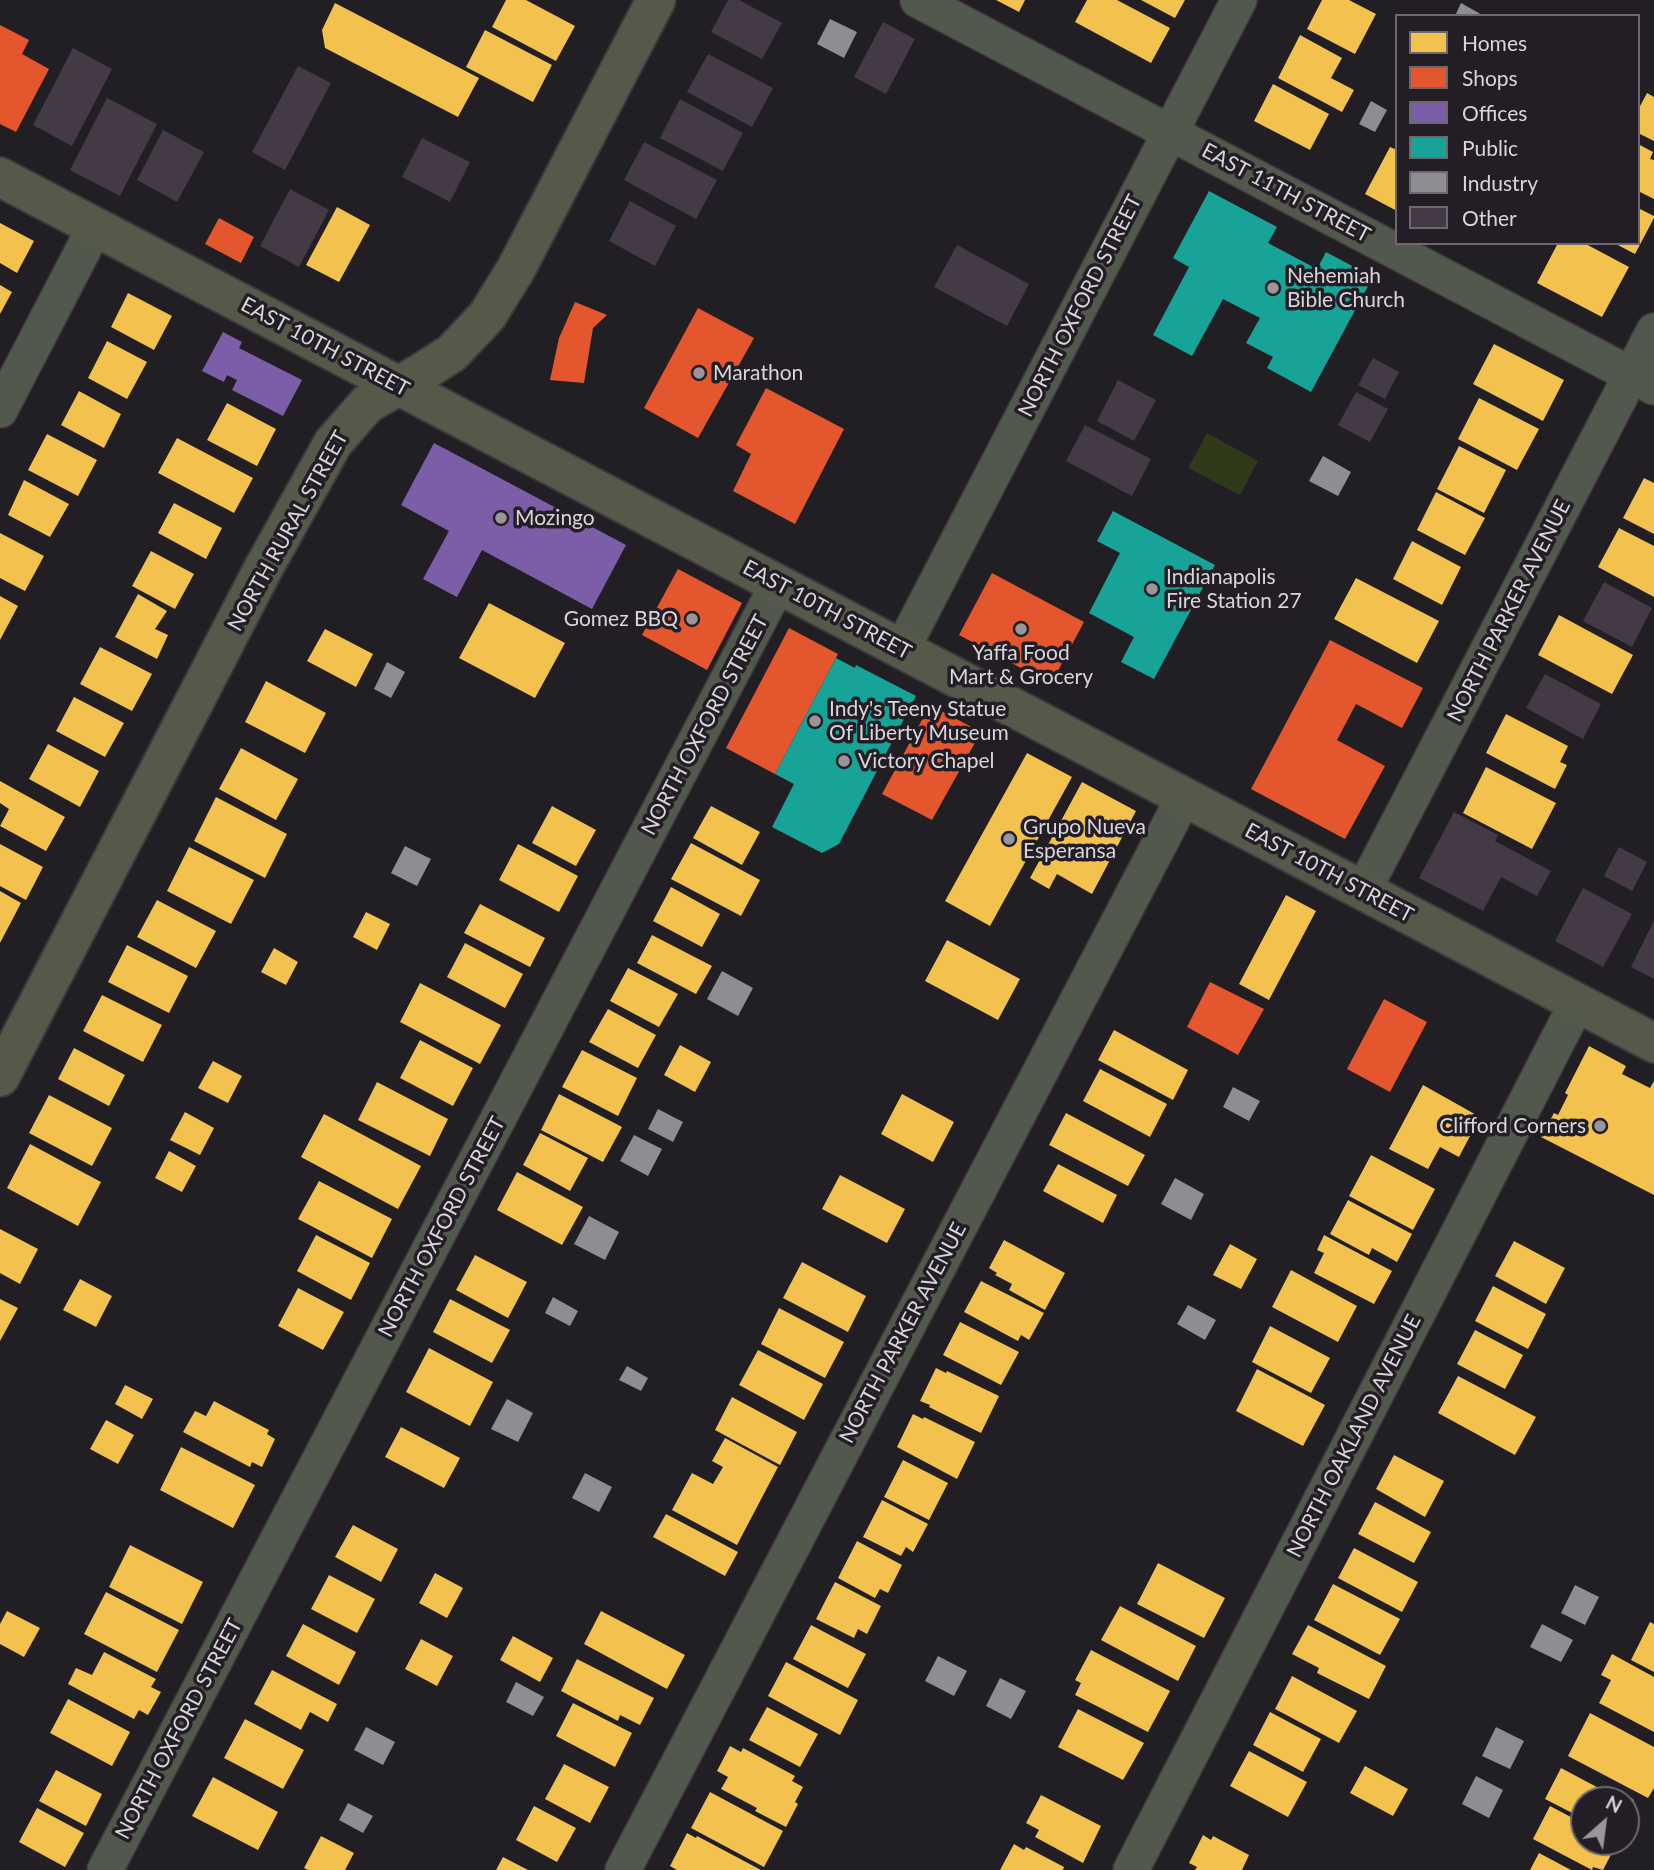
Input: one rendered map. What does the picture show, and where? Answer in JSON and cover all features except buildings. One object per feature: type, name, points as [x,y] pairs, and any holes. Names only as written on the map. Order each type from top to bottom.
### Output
[{"type":"main road","name":"NORTH RURAL STREET","points":[[0,1077],[263,569],[333,443],[367,404],[452,353],[478,326],[499,298],[656,0]]},
{"type":"main road","name":"EAST 10TH STREET","points":[[0,177],[1654,1043]]},
{"type":"street","name":"EAST 11TH STREET","points":[[918,0],[1643,381]]},
{"type":"street","name":"NORTH OXFORD STREET","points":[[902,649],[1239,0]]},
{"type":"street","points":[[0,410],[95,227]]},
{"type":"street","name":"NORTH PARKER AVENUE","points":[[1363,891],[1643,381],[1654,331]]},
{"type":"street","name":"NORTH OXFORD STREET","points":[[105,1870],[778,584]]},
{"type":"street","name":"NORTH PARKER AVENUE","points":[[623,1870],[1184,797]]},
{"type":"street","name":"NORTH OAKLAND AVENUE","points":[[1131,1870],[1577,1003]]},
{"type":"green space","points":[[1207,433],[1258,461],[1240,495],[1188,468]]},
{"type":"place","name":"Nehemiah Bible Church","points":[[1273,288]]},
{"type":"place","name":"Marathon","points":[[699,373]]},
{"type":"place","name":"Mozingo","points":[[501,518]]},
{"type":"place","name":"Indianapolis Fire Station 27","points":[[1152,589]]},
{"type":"place","name":"Gomez BBQ","points":[[692,619]]},
{"type":"place","name":"Yaffa Food Mart & Grocery","points":[[1021,629]]},
{"type":"place","name":"Indy's Teeny Statue Of Liberty Museum","points":[[815,721]]},
{"type":"place","name":"Victory Chapel","points":[[844,761]]},
{"type":"place","name":"Grupo Nueva Esperansa","points":[[1009,839]]},
{"type":"place","name":"Clifford Corners","points":[[1600,1126]]}]
